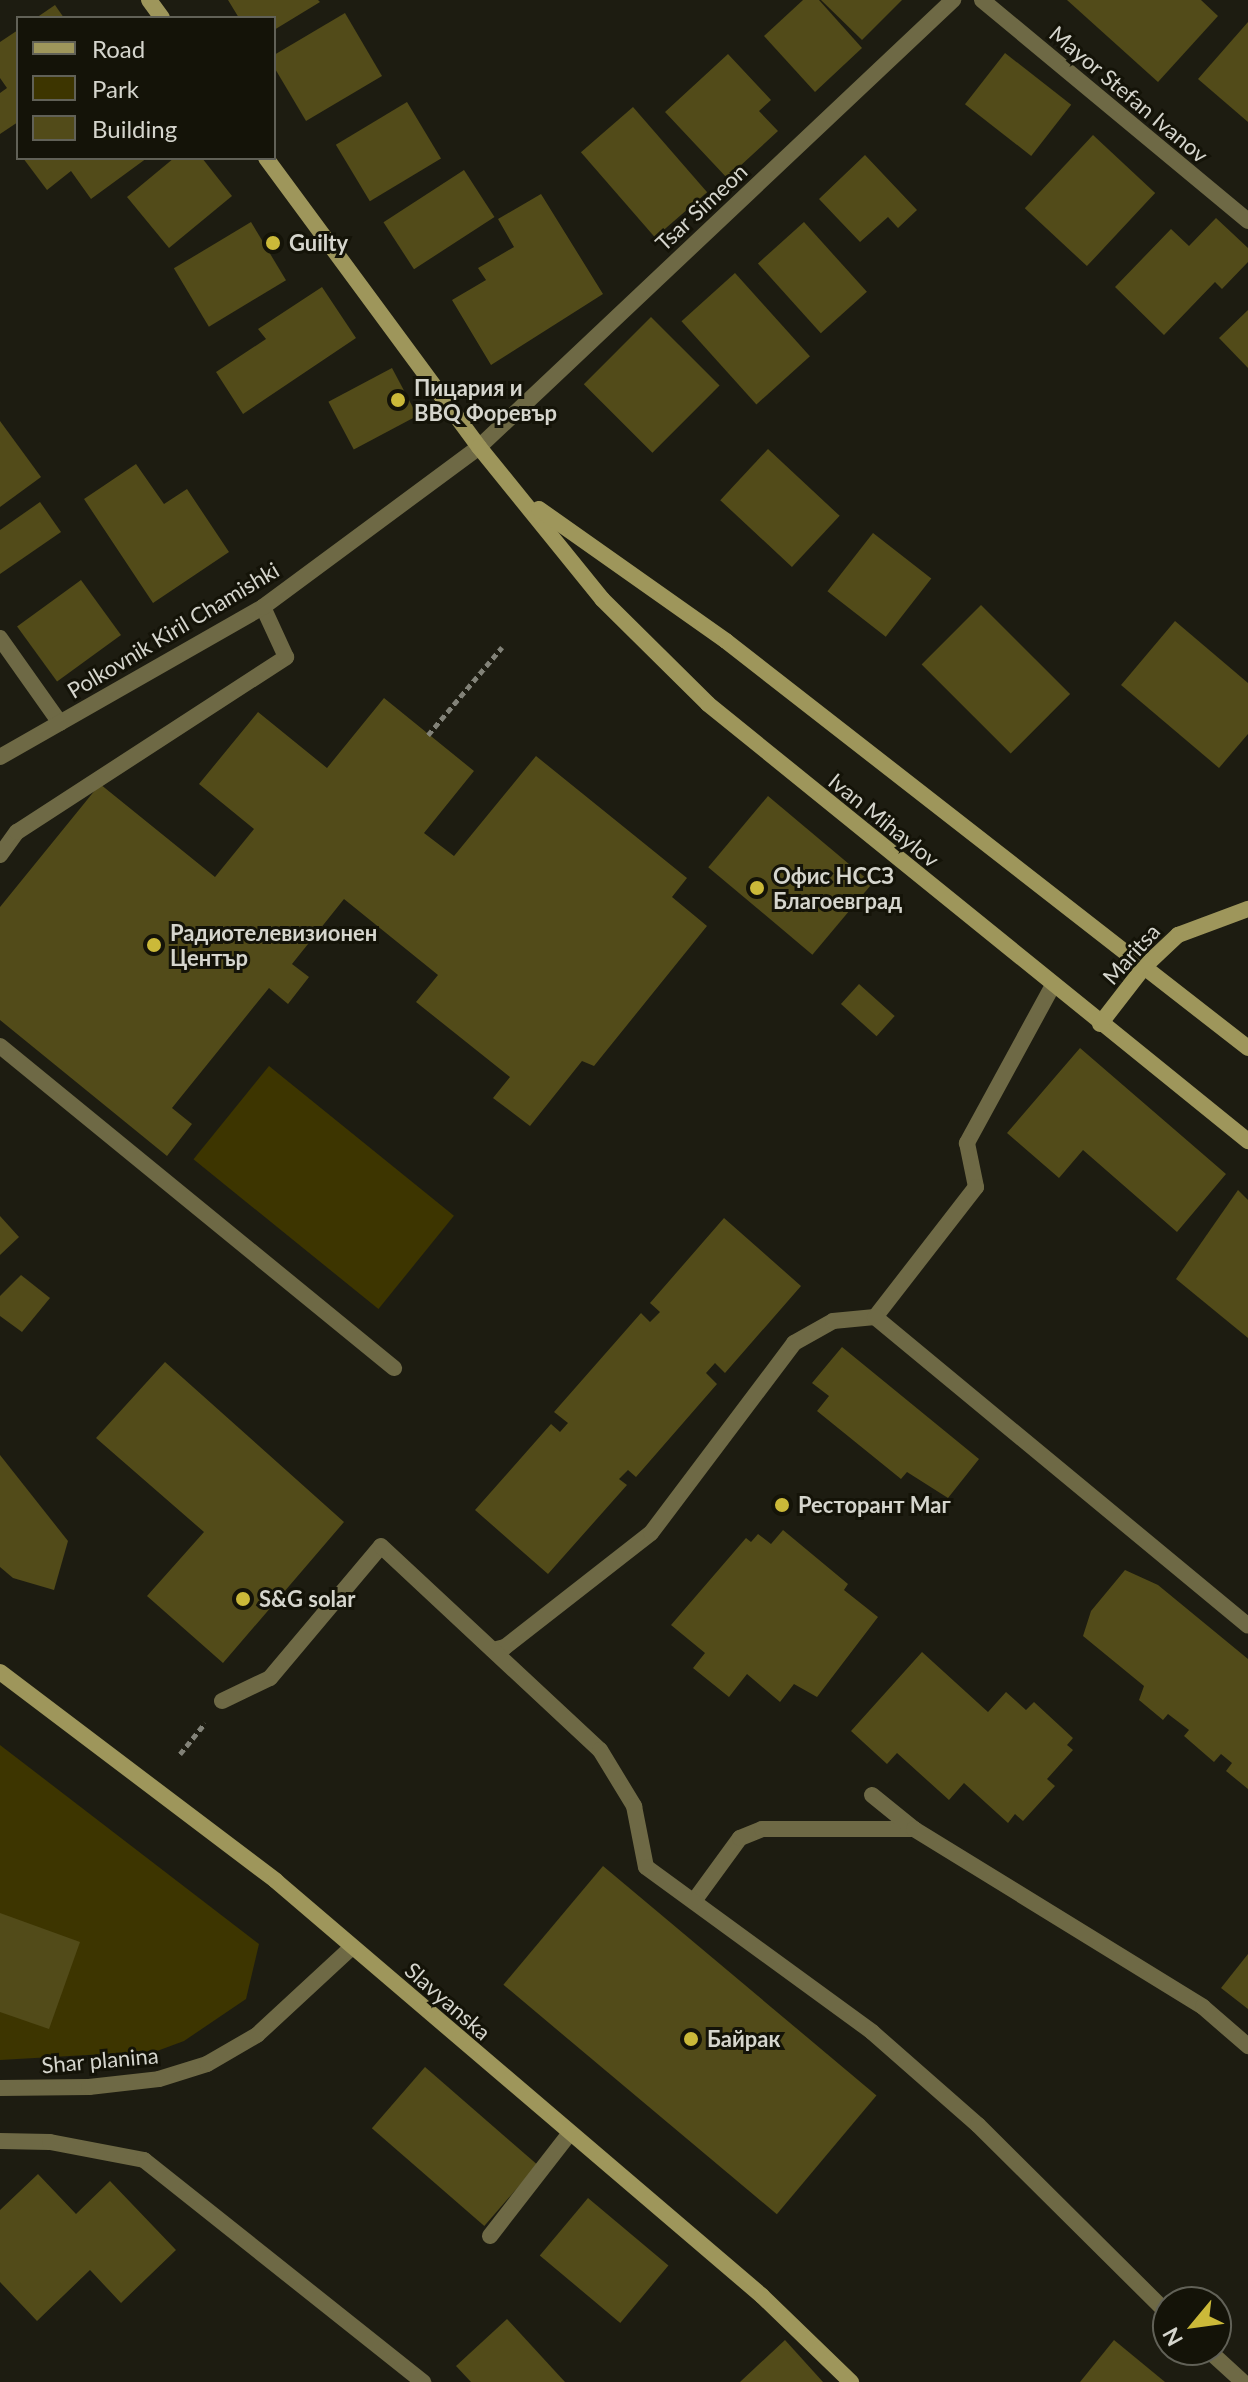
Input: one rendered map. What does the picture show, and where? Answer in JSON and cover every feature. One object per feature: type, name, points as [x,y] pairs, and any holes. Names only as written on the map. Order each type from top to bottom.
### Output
[{"type":"street","name":"Tsar Simeon","points":[[479,447],[953,0]]},
{"type":"street","name":"Mayor Stefan Ivanov","points":[[982,0],[1248,221]]},
{"type":"street","name":"Ivan Mihaylov","points":[[267,160],[479,447],[602,599],[708,704],[1052,987],[1248,1141]]},
{"type":"street","name":"Polkovnik Kiril Chamishki","points":[[0,757],[263,607],[479,447]]},
{"type":"street","name":"Ivan Mihaylov","points":[[524,499],[726,641],[1248,1048]]},
{"type":"street","points":[[0,855],[17,832],[286,657],[263,607]]},
{"type":"street","points":[[0,638],[60,723]]},
{"type":"street","name":"Maritsa","points":[[1100,1024],[1144,967],[1178,935],[1248,909]]},
{"type":"street","points":[[875,1317],[976,1187],[967,1143],[1052,987]]},
{"type":"street","points":[[0,1046],[394,1368]]},
{"type":"street","points":[[493,1650],[505,1647],[651,1533],[794,1343],[833,1321],[875,1317],[1248,1626]]},
{"type":"street","points":[[222,1701],[270,1678],[381,1546],[600,1750],[634,1806],[646,1867],[872,2032],[978,2125],[1152,2298]]},
{"type":"street","name":"Slavyanska","points":[[0,1672],[276,1881],[762,2296],[851,2382]]},
{"type":"street","points":[[872,1795],[914,1829],[1203,2007],[1248,2046]]},
{"type":"street","points":[[694,1901],[740,1838],[762,1829],[914,1829]]},
{"type":"street","name":"Shar planina","points":[[0,2088],[89,2087],[159,2079],[207,2064],[257,2035],[352,1947]]},
{"type":"street","points":[[490,2236],[569,2134]]},
{"type":"street","points":[[0,2141],[50,2142],[144,2160],[423,2382]]},
{"type":"street","points":[[1226,2366],[1243,2382]]},
{"type":"path","points":[[428,735],[502,647]]},
{"type":"path","points":[[180,1754],[197,1734]]},
{"type":"green space","points":[[269,1066],[454,1216],[378,1309],[193,1159]]},
{"type":"green space","points":[[0,1745],[259,1944],[246,1999],[184,2041],[157,2051],[0,2060]]},
{"type":"building","points":[[228,0],[320,2],[276,29],[276,16],[238,16]]},
{"type":"building","points":[[803,0],[819,0],[862,48],[815,92],[764,36]]},
{"type":"building","points":[[821,0],[902,0],[862,40]]},
{"type":"building","points":[[1067,0],[1201,0],[1218,16],[1158,82]]},
{"type":"building","points":[[55,5],[63,16],[39,16]]},
{"type":"building","points":[[345,13],[382,76],[306,121],[276,70],[276,54]]},
{"type":"building","points":[[1248,22],[1248,122],[1198,79]]},
{"type":"building","points":[[16,31],[16,123],[0,134],[0,93],[7,88],[0,78],[0,42]]},
{"type":"building","points":[[1005,53],[1071,105],[1031,156],[965,104]]},
{"type":"building","points":[[728,54],[771,100],[759,111],[778,131],[727,178],[665,112]]},
{"type":"building","points":[[407,102],[441,159],[370,201],[336,145]]},
{"type":"building","points":[[633,107],[707,192],[655,238],[581,152]]},
{"type":"building","points":[[1093,135],[1155,193],[1087,266],[1025,208]]},
{"type":"building","points":[[865,155],[917,210],[898,228],[888,217],[860,242],[819,199]]},
{"type":"building","points":[[24,160],[144,160],[91,199],[71,171],[47,190]]},
{"type":"building","points":[[172,160],[204,160],[232,196],[169,248],[127,197]]},
{"type":"building","points":[[464,170],[494,217],[414,269],[383,222]]},
{"type":"building","points":[[541,194],[603,294],[491,365],[452,300],[486,280],[478,268],[514,247],[498,219]]},
{"type":"building","points":[[1216,218],[1248,248],[1248,262],[1222,289],[1215,282],[1164,335],[1115,287],[1171,229],[1189,246]]},
{"type":"building","points":[[251,222],[286,280],[209,327],[174,268]]},
{"type":"building","points":[[804,222],[867,292],[821,333],[758,263]]},
{"type":"building","points":[[735,273],[810,356],[756,404],[681,321]]},
{"type":"building","points":[[322,287],[356,338],[243,414],[216,372],[266,339],[258,329]]},
{"type":"building","points":[[1248,310],[1248,368],[1219,338]]},
{"type":"building","points":[[651,317],[720,386],[652,453],[584,384]]},
{"type":"building","points":[[392,368],[417,416],[354,449],[328,402]]},
{"type":"building","points":[[0,421],[41,477],[0,507]]},
{"type":"building","points":[[768,449],[840,516],[792,567],[720,500]]},
{"type":"building","points":[[136,464],[164,504],[187,489],[229,552],[153,603],[84,499]]},
{"type":"building","points":[[40,502],[61,532],[0,574],[0,530]]},
{"type":"building","points":[[873,533],[931,579],[886,637],[827,591]]},
{"type":"building","points":[[81,580],[121,635],[57,681],[17,626]]},
{"type":"building","points":[[981,605],[1070,694],[1011,753],[922,664]]},
{"type":"building","points":[[1175,621],[1248,683],[1248,734],[1219,768],[1121,685]]},
{"type":"building","name":"Радиотелевизионен Център","points":[[384,698],[474,771],[424,833],[454,856],[536,756],[687,878],[672,897],[707,926],[594,1066],[582,1061],[530,1126],[493,1098],[510,1077],[416,1002],[438,975],[344,899],[292,964],[309,977],[288,1004],[269,988],[172,1108],[192,1124],[167,1156],[0,1020],[0,907],[100,784],[215,877],[254,829],[199,784],[258,712],[327,768]]},
{"type":"building","points":[[768,796],[872,883],[812,955],[708,867]]},
{"type":"building","points":[[859,984],[895,1016],[877,1036],[841,1004]]},
{"type":"building","points":[[1080,1048],[1226,1174],[1177,1232],[1083,1150],[1059,1178],[1007,1133]]},
{"type":"building","points":[[1238,1190],[1248,1200],[1248,1338],[1176,1279]]},
{"type":"building","points":[[0,1216],[19,1237],[0,1255]]},
{"type":"building","points":[[724,1218],[801,1286],[725,1373],[715,1363],[706,1373],[717,1384],[636,1477],[628,1470],[619,1479],[627,1485],[548,1574],[475,1510],[551,1424],[560,1432],[568,1423],[554,1412],[641,1313],[650,1322],[660,1312],[650,1303]]},
{"type":"building","points":[[21,1275],[50,1298],[22,1332],[0,1316],[0,1296]]},
{"type":"building","points":[[842,1347],[979,1459],[948,1498],[907,1472],[901,1479],[817,1411],[829,1396],[812,1383]]},
{"type":"building","points":[[165,1362],[344,1522],[223,1663],[147,1596],[204,1532],[96,1438]]},
{"type":"building","points":[[0,1455],[68,1541],[54,1590],[13,1578],[0,1567]]},
{"type":"building","points":[[783,1530],[848,1584],[844,1590],[878,1617],[817,1697],[794,1684],[780,1702],[747,1674],[729,1697],[693,1668],[705,1653],[671,1625],[746,1538],[751,1542],[758,1534],[771,1544]]},
{"type":"building","points":[[1125,1570],[1158,1585],[1248,1659],[1248,1789],[1226,1771],[1232,1763],[1221,1754],[1214,1762],[1184,1736],[1189,1730],[1168,1714],[1163,1720],[1139,1700],[1144,1686],[1083,1636],[1091,1611]]},
{"type":"building","points":[[922,1652],[988,1712],[1006,1692],[1026,1710],[1034,1702],[1073,1738],[1067,1745],[1073,1750],[1047,1779],[1055,1786],[1023,1821],[1015,1814],[1008,1823],[964,1783],[949,1800],[897,1753],[887,1764],[851,1731]]},
{"type":"building","name":"Байрак","points":[[603,1866],[876,2095],[777,2214],[503,1985]]},
{"type":"building","points":[[0,1913],[80,1942],[49,2029],[0,2012]]},
{"type":"building","points":[[1248,1954],[1248,2009],[1221,1988]]},
{"type":"building","points":[[425,2067],[537,2165],[484,2226],[372,2128]]},
{"type":"building","points":[[38,2174],[76,2214],[110,2181],[176,2250],[121,2303],[90,2270],[37,2321],[0,2282],[0,2210]]},
{"type":"building","points":[[588,2198],[668,2265],[620,2323],[540,2255]]},
{"type":"building","points":[[507,2319],[565,2382],[471,2382],[456,2366]]},
{"type":"building","points":[[785,2340],[823,2382],[740,2382]]},
{"type":"building","points":[[1114,2340],[1165,2382],[1080,2382]]},
{"type":"place","name":"Guilty","points":[[273,243]]},
{"type":"place","name":"Пицария и BBQ Форевър","points":[[398,400]]},
{"type":"place","name":"Офис НССЗ Благоевград","points":[[757,888]]},
{"type":"place","name":"Радиотелевизионен Център","points":[[154,945]]},
{"type":"place","name":"Ресторант Маг","points":[[782,1505]]},
{"type":"place","name":"S&G solar","points":[[243,1599]]},
{"type":"place","name":"Байрак","points":[[691,2039]]}]
